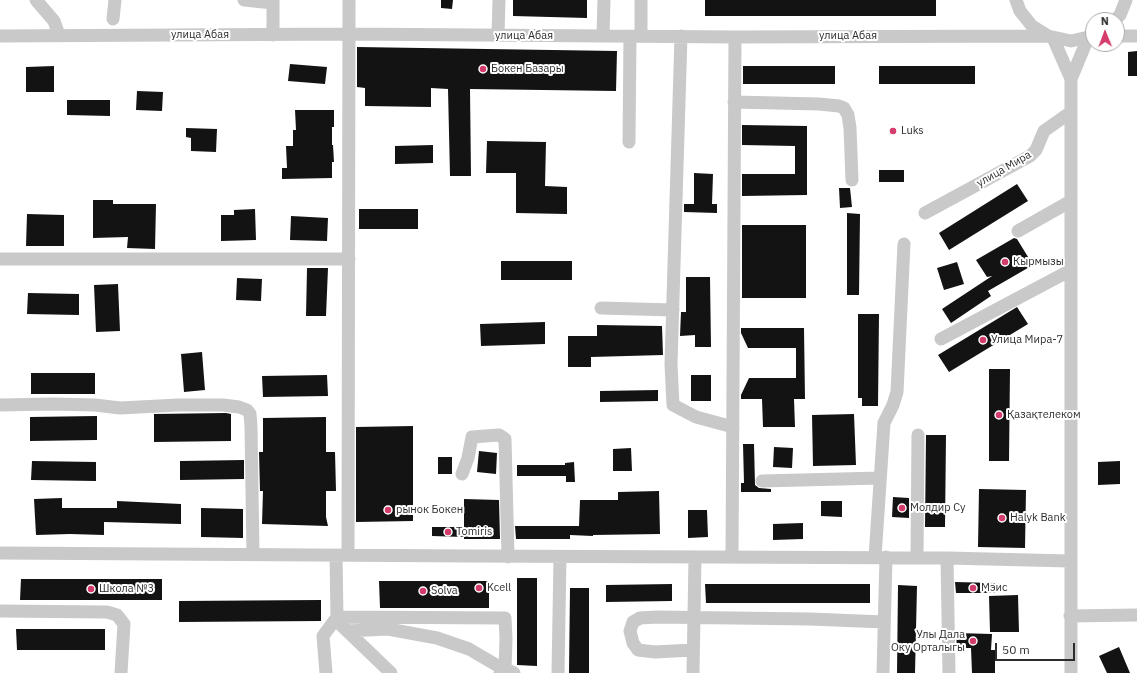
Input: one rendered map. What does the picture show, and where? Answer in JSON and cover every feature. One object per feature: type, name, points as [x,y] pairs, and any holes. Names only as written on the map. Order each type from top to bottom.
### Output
[{"type":"street","points":[[36,0],[54,21],[59,35]]},
{"type":"street","points":[[113,19],[115,0]]},
{"type":"street","points":[[244,0],[273,2],[273,36]]},
{"type":"street","points":[[326,673],[324,636],[337,617],[342,555],[349,259],[349,0]]},
{"type":"street","points":[[498,35],[499,0]]},
{"type":"street","points":[[603,36],[604,0]]},
{"type":"street","points":[[629,142],[635,36],[641,0]]},
{"type":"street","points":[[1016,0],[1020,11],[1032,26],[1051,37],[1071,79],[1071,673]]},
{"type":"street","points":[[1121,12],[1126,0]]},
{"type":"street","name":"улица Абая","points":[[0,36],[273,36],[348,34],[735,37],[1051,37],[1071,41],[1085,38]]},
{"type":"street","points":[[681,36],[671,364],[672,405],[696,417],[733,427]]},
{"type":"street","points":[[1125,36],[1137,36]]},
{"type":"street","points":[[732,557],[735,37]]},
{"type":"street","points":[[1071,79],[1085,51]]},
{"type":"street","points":[[734,102],[819,104],[844,108],[848,115],[850,128],[852,180]]},
{"type":"street","name":"улица Мира","points":[[925,214],[1030,156],[1036,150],[1044,131],[1071,112]]},
{"type":"street","points":[[1018,231],[1071,201]]},
{"type":"street","points":[[883,673],[884,622],[880,478],[884,423],[893,405],[897,392],[904,244]]},
{"type":"street","points":[[0,259],[349,259]]},
{"type":"street","points":[[941,339],[1071,270]]},
{"type":"street","points":[[601,308],[673,310]]},
{"type":"street","points":[[0,405],[95,405],[120,408],[178,405],[223,405],[240,406],[247,410],[250,414],[252,434],[253,554]]},
{"type":"street","points":[[462,474],[468,458],[472,437],[499,434],[505,439],[508,556]]},
{"type":"street","points":[[918,435],[918,557]]},
{"type":"street","points":[[762,481],[880,478]]},
{"type":"street","points":[[0,552],[560,557],[918,557],[1070,560]]},
{"type":"street","points":[[558,673],[560,557]]},
{"type":"street","points":[[693,673],[695,557]]},
{"type":"street","points":[[947,558],[949,673]]},
{"type":"street","points":[[0,611],[107,612],[117,615],[124,624],[121,673]]},
{"type":"street","points":[[1070,616],[1137,615]]},
{"type":"street","points":[[337,617],[341,625],[391,673]]},
{"type":"street","points":[[337,617],[505,618],[506,672]]},
{"type":"street","points":[[693,650],[655,652],[638,650],[633,643],[630,631],[633,622],[640,618],[658,617],[810,619],[884,622]]},
{"type":"street","points":[[347,631],[388,629],[437,638],[469,649],[506,672]]},
{"type":"building","points":[[441,0],[453,0],[452,9],[441,8]]},
{"type":"building","points":[[513,0],[587,0],[587,18],[513,16]]},
{"type":"building","points":[[705,0],[936,0],[936,16],[705,16]]},
{"type":"building","name":"Бокен Базары","points":[[357,47],[617,51],[616,91],[470,89],[471,176],[450,176],[448,89],[431,88],[431,107],[365,106],[365,88],[357,87]]},
{"type":"building","points":[[1137,51],[1137,76],[1128,76],[1128,52]]},
{"type":"building","points":[[290,64],[327,67],[325,84],[288,81]]},
{"type":"building","points":[[54,66],[54,92],[26,92],[26,67]]},
{"type":"building","points":[[743,66],[835,66],[835,84],[743,84]]},
{"type":"building","points":[[879,66],[975,66],[975,84],[879,84]]},
{"type":"building","points":[[137,91],[163,92],[162,111],[136,110]]},
{"type":"building","points":[[67,100],[110,100],[110,116],[67,115]]},
{"type":"building","points":[[295,110],[334,110],[332,145],[334,162],[332,162],[332,178],[282,179],[282,168],[287,168],[286,146],[293,146],[293,130],[296,130]]},
{"type":"building","points":[[742,125],[807,126],[807,195],[742,196],[742,174],[795,174],[795,146],[742,145]]},
{"type":"building","points":[[186,128],[217,129],[216,152],[191,151],[191,138],[186,137]]},
{"type":"building","points":[[487,141],[546,142],[545,186],[567,187],[567,214],[516,213],[516,173],[486,173]]},
{"type":"building","points":[[433,145],[433,163],[395,164],[395,146]]},
{"type":"building","points":[[879,170],[904,170],[904,182],[879,182]]},
{"type":"building","points":[[694,173],[713,174],[712,204],[717,204],[717,213],[684,212],[684,204],[694,204]]},
{"type":"building","points":[[1017,184],[1028,201],[949,250],[939,233]]},
{"type":"building","points":[[839,188],[850,188],[852,207],[840,208]]},
{"type":"building","points":[[93,200],[113,200],[113,204],[156,204],[155,249],[127,248],[128,237],[93,238]]},
{"type":"building","points":[[255,209],[256,240],[221,241],[221,215],[234,215],[234,210]]},
{"type":"building","points":[[359,209],[418,209],[418,229],[359,229]]},
{"type":"building","points":[[847,213],[860,214],[859,295],[847,295]]},
{"type":"building","points":[[27,214],[64,215],[64,246],[26,246]]},
{"type":"building","points":[[291,216],[328,218],[327,241],[290,240]]},
{"type":"building","points":[[742,225],[806,225],[806,298],[742,298]]},
{"type":"building","name":"Кырмызы","points":[[1014,238],[1017,239],[1033,265],[988,291],[991,296],[951,323],[942,309],[992,276],[987,277],[976,260]]},
{"type":"building","points":[[501,261],[572,261],[572,280],[501,280]]},
{"type":"building","points":[[957,262],[964,284],[944,290],[937,268]]},
{"type":"building","points":[[307,268],[328,268],[326,316],[306,316]]},
{"type":"building","points":[[686,277],[710,277],[711,347],[695,347],[695,335],[680,336],[681,312],[686,312]]},
{"type":"building","points":[[237,278],[262,279],[261,301],[236,300]]},
{"type":"building","points":[[118,284],[120,331],[96,332],[94,285]]},
{"type":"building","points":[[28,293],[79,294],[79,315],[27,314]]},
{"type":"building","name":"Улица Мира-7","points":[[1017,307],[1028,324],[949,372],[938,355]]},
{"type":"building","points":[[858,314],[879,314],[878,406],[862,406],[862,398],[858,398]]},
{"type":"building","points":[[545,322],[545,344],[481,346],[480,324]]},
{"type":"building","points":[[597,325],[662,326],[663,355],[591,357],[591,367],[568,367],[568,336],[597,336]]},
{"type":"building","points":[[741,328],[804,328],[805,399],[794,399],[795,427],[763,427],[762,399],[741,399],[741,395],[749,378],[796,378],[796,348],[748,348],[741,333]]},
{"type":"building","points":[[202,352],[205,390],[184,392],[181,354]]},
{"type":"building","name":"Қазақтелеком","points":[[989,369],[1010,369],[1009,461],[989,461]]},
{"type":"building","points":[[31,373],[95,373],[95,394],[31,394]]},
{"type":"building","points":[[327,375],[328,396],[263,397],[262,376]]},
{"type":"building","points":[[691,375],[711,375],[711,401],[691,401]]},
{"type":"building","points":[[658,390],[658,401],[600,402],[600,391]]},
{"type":"building","points":[[154,414],[231,414],[231,441],[154,442]]},
{"type":"building","points":[[854,414],[856,465],[813,466],[812,415]]},
{"type":"building","points":[[97,416],[97,440],[30,441],[30,417]]},
{"type":"building","points":[[326,417],[326,452],[335,452],[336,491],[326,491],[326,517],[328,526],[262,524],[263,491],[260,491],[259,452],[263,452],[263,418]]},
{"type":"building","points":[[413,426],[413,521],[356,522],[356,427]]},
{"type":"building","points":[[926,435],[946,435],[945,527],[925,527]]},
{"type":"building","points":[[743,444],[754,444],[755,485],[759,488],[771,489],[771,492],[741,492],[741,483],[744,483]]},
{"type":"building","points":[[774,447],[793,448],[792,468],[773,467]]},
{"type":"building","points":[[631,448],[632,471],[613,471],[613,449]]},
{"type":"building","points":[[479,451],[497,453],[496,474],[477,472]]},
{"type":"building","points":[[438,457],[452,457],[452,474],[438,474]]},
{"type":"building","points":[[244,460],[244,479],[180,480],[180,461]]},
{"type":"building","points":[[32,461],[96,462],[96,481],[31,480]]},
{"type":"building","points":[[1120,461],[1120,484],[1098,485],[1098,462]]},
{"type":"building","points":[[574,462],[575,482],[566,482],[566,476],[517,476],[517,465],[565,465],[565,463]]},
{"type":"building","name":"Halyk Bank","points":[[979,489],[1026,490],[1025,548],[978,547]]},
{"type":"building","points":[[659,491],[660,534],[593,536],[570,535],[570,539],[516,539],[515,526],[579,526],[580,500],[618,500],[618,492]]},
{"type":"building","name":"Молдир Су","points":[[893,497],[909,498],[909,518],[892,517]]},
{"type":"building","points":[[62,498],[62,508],[117,508],[117,501],[181,504],[181,524],[104,522],[104,535],[36,535],[34,499]]},
{"type":"building","points":[[464,499],[499,500],[500,539],[464,539],[464,537],[432,536],[432,527],[464,527]]},
{"type":"building","points":[[821,501],[842,501],[842,517],[821,516]]},
{"type":"building","points":[[201,508],[243,509],[243,538],[201,537]]},
{"type":"building","points":[[688,510],[707,510],[708,537],[688,538]]},
{"type":"building","points":[[803,523],[803,539],[773,540],[773,524]]},
{"type":"building","points":[[517,578],[537,578],[537,666],[517,665]]},
{"type":"building","name":"Школа №3","points":[[21,579],[162,579],[162,600],[20,600]]},
{"type":"building","points":[[379,581],[489,581],[489,608],[380,608]]},
{"type":"building","name":"Мэис","points":[[955,582],[995,583],[995,593],[956,593]]},
{"type":"building","points":[[672,584],[672,601],[606,602],[606,585]]},
{"type":"building","points":[[705,584],[870,584],[870,603],[706,603]]},
{"type":"building","points":[[898,585],[917,586],[915,673],[897,673]]},
{"type":"building","points":[[570,588],[589,588],[589,673],[569,673]]},
{"type":"building","points":[[1018,595],[1019,632],[990,632],[989,596]]},
{"type":"building","name":"Школа №3","points":[[321,600],[321,621],[179,622],[179,601]]},
{"type":"building","points":[[16,629],[105,629],[105,650],[17,650]]},
{"type":"building","points":[[956,633],[992,634],[991,650],[995,650],[995,673],[972,673],[971,648],[957,648]]},
{"type":"building","points":[[1119,647],[1130,673],[1107,673],[1099,656]]},
{"type":"place","name":"Бокен Базары","points":[[483,69]]},
{"type":"place","name":"Luks","points":[[893,131]]},
{"type":"place","name":"Кырмызы","points":[[1005,262]]},
{"type":"place","name":"Улица Мира-7","points":[[983,340]]},
{"type":"place","name":"Қазақтелеком","points":[[999,415]]},
{"type":"place","name":"Молдир Су","points":[[902,508]]},
{"type":"place","name":"рынок Бокен","points":[[388,510]]},
{"type":"place","name":"Halyk Bank","points":[[1002,518]]},
{"type":"place","name":"Tomiris","points":[[448,532]]},
{"type":"place","name":"Kcell","points":[[479,588]]},
{"type":"place","name":"Мэис","points":[[973,588]]},
{"type":"place","name":"Школа №3","points":[[91,589]]},
{"type":"place","name":"Solva","points":[[423,591]]},
{"type":"place","name":"Улы Дала Оку Орталыгы","points":[[973,641]]}]
